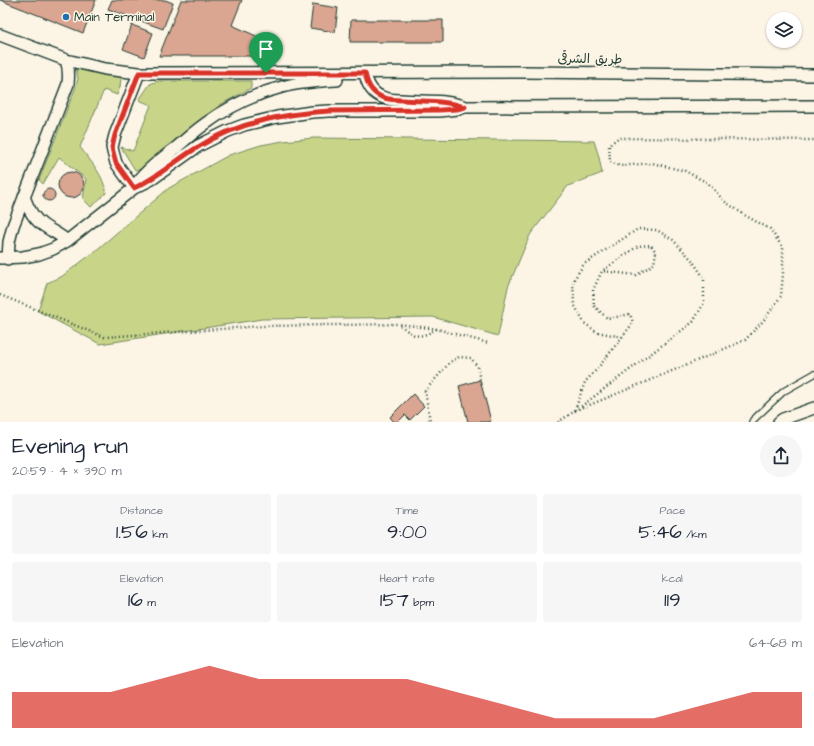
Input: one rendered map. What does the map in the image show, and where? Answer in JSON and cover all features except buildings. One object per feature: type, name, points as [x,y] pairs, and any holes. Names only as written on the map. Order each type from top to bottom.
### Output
[{"type":"street","points":[[0,35],[66,60],[105,69],[139,73],[365,73]]},
{"type":"street","points":[[66,60],[69,67],[68,84],[13,226],[4,259],[23,258],[53,249],[67,241],[134,188],[152,179],[184,156],[213,138],[260,120],[312,112],[444,110],[465,107],[814,106]]},
{"type":"street","name":"طريق الشرقى","points":[[365,73],[523,72],[814,75]]},
{"type":"street","points":[[134,188],[116,163],[112,147],[115,135],[139,73]]},
{"type":"street","points":[[365,73],[366,81],[370,88],[382,97],[411,101],[448,102],[465,107]]},
{"type":"street","points":[[134,188],[146,172],[206,123],[240,103],[283,86],[348,78],[365,73]]},
{"type":"street","points":[[24,197],[30,212],[36,219],[42,225],[67,241]]},
{"type":"street","points":[[779,422],[814,408]]},
{"type":"lane","points":[[752,422],[784,391],[814,374]]},
{"type":"path","points":[[575,411],[745,340],[764,320],[781,296],[784,274],[783,248],[770,229],[746,216],[724,201],[708,183],[685,171],[652,163],[620,166],[610,162],[609,145],[618,138],[814,140]]},
{"type":"path","points":[[558,422],[575,411],[693,322],[704,303],[704,278],[692,260],[673,240],[657,230],[638,229],[584,264],[573,281],[574,304],[584,323],[597,332],[622,337]]},
{"type":"path","points":[[575,411],[585,382],[598,368],[633,323],[630,314],[608,319],[594,306],[593,290],[602,271],[638,246],[651,245],[656,252],[654,264],[636,275],[602,271]]},
{"type":"path","points":[[0,295],[104,337],[264,326],[399,324],[437,329],[488,342]]},
{"type":"path","points":[[399,324],[410,334],[419,336],[424,336],[437,329]]},
{"type":"path","points":[[428,422],[430,420],[425,391],[450,362],[459,357],[472,358],[477,366],[480,380]]},
{"type":"green space","points":[[76,68],[117,74],[121,78],[117,95],[104,90],[80,147],[100,174],[105,186],[106,193],[91,207],[83,199],[86,179],[59,157],[43,184],[39,180],[75,89],[78,79]]},
{"type":"green space","points":[[158,81],[251,81],[251,88],[220,105],[142,169],[135,170],[121,147],[133,151],[151,105],[139,100],[150,84]]},
{"type":"green space","points":[[314,138],[594,141],[602,173],[568,186],[530,235],[508,287],[498,336],[433,317],[262,319],[100,344],[38,311],[47,283],[61,277],[93,253],[169,188],[229,155],[261,145]]},
{"type":"place","name":"Main Terminal","points":[[66,17]]},
{"type":"route","points":[[139,73],[266,73],[365,73],[366,81],[370,88],[382,97],[411,101],[448,102],[465,107],[449,110],[312,112],[260,120],[228,131],[198,146],[152,179],[134,188],[116,163],[112,147],[115,135],[139,73]]}]
